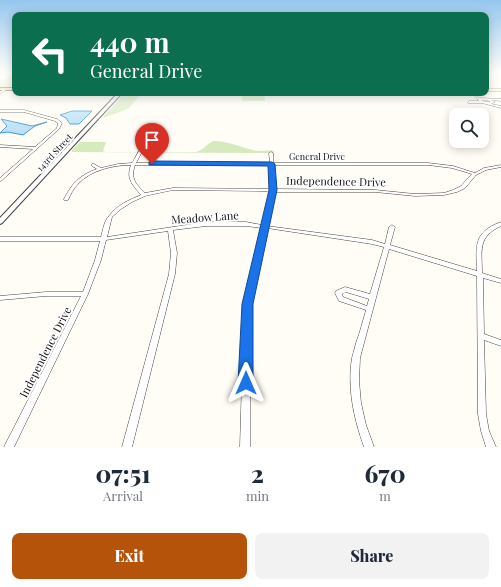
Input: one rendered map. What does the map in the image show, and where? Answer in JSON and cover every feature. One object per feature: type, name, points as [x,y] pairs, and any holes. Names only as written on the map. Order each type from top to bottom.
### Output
[{"type":"street","name":"143rd Street","points":[[0,222],[117,96]]},
{"type":"street","points":[[500,107],[487,103],[483,100],[476,97],[468,102],[483,100],[489,99],[501,100]]},
{"type":"street","points":[[489,99],[500,107]]},
{"type":"street","points":[[487,103],[501,100]]},
{"type":"street","points":[[0,111],[24,111],[59,121],[58,128],[0,180]]},
{"type":"street","points":[[0,146],[36,148]]},
{"type":"street","points":[[140,152],[130,177],[144,194]]},
{"type":"street","points":[[245,447],[247,311],[249,294],[273,190],[271,153]]},
{"type":"street","name":"General Drive","points":[[66,199],[75,184],[86,176],[100,169],[117,165],[428,164],[453,167],[475,174]]},
{"type":"street","points":[[93,165],[100,169]]},
{"type":"street","name":"Independence Drive","points":[[8,447],[85,294],[98,260],[110,217],[119,208],[144,194],[173,190],[375,190],[430,195],[455,191],[463,187],[475,174],[485,169],[501,166]]},
{"type":"street","name":"Meadow Lane","points":[[0,239],[81,240],[222,224],[266,225],[356,239],[386,246],[479,276],[501,281]]},
{"type":"street","points":[[491,447],[485,431],[482,414],[479,247],[481,240],[489,229],[501,224]]},
{"type":"street","points":[[369,447],[355,398],[354,379],[356,358],[392,227]]},
{"type":"street","points":[[127,447],[172,274],[174,253],[170,229]]},
{"type":"street","points":[[369,309],[341,298],[338,293],[345,289],[372,297]]},
{"type":"street","points":[[0,298],[46,294],[85,294]]},
{"type":"street","points":[[480,336],[501,343]]},
{"type":"green space","points":[[122,96],[139,96],[128,109],[102,118]]},
{"type":"green space","points":[[242,96],[264,96],[265,101],[242,101]]},
{"type":"green space","points":[[214,141],[226,142],[258,151],[274,151],[274,153],[72,152],[72,150],[80,142],[106,142],[103,151],[105,152],[196,152]]},
{"type":"water","points":[[72,111],[92,111],[79,124],[70,124],[66,118],[60,115]]},
{"type":"water","points":[[1,119],[32,126],[47,122],[35,126],[23,135],[8,132],[0,133],[7,126]]},
{"type":"route","points":[[152,164],[272,164],[273,190],[249,294],[246,320],[246,383]]}]
